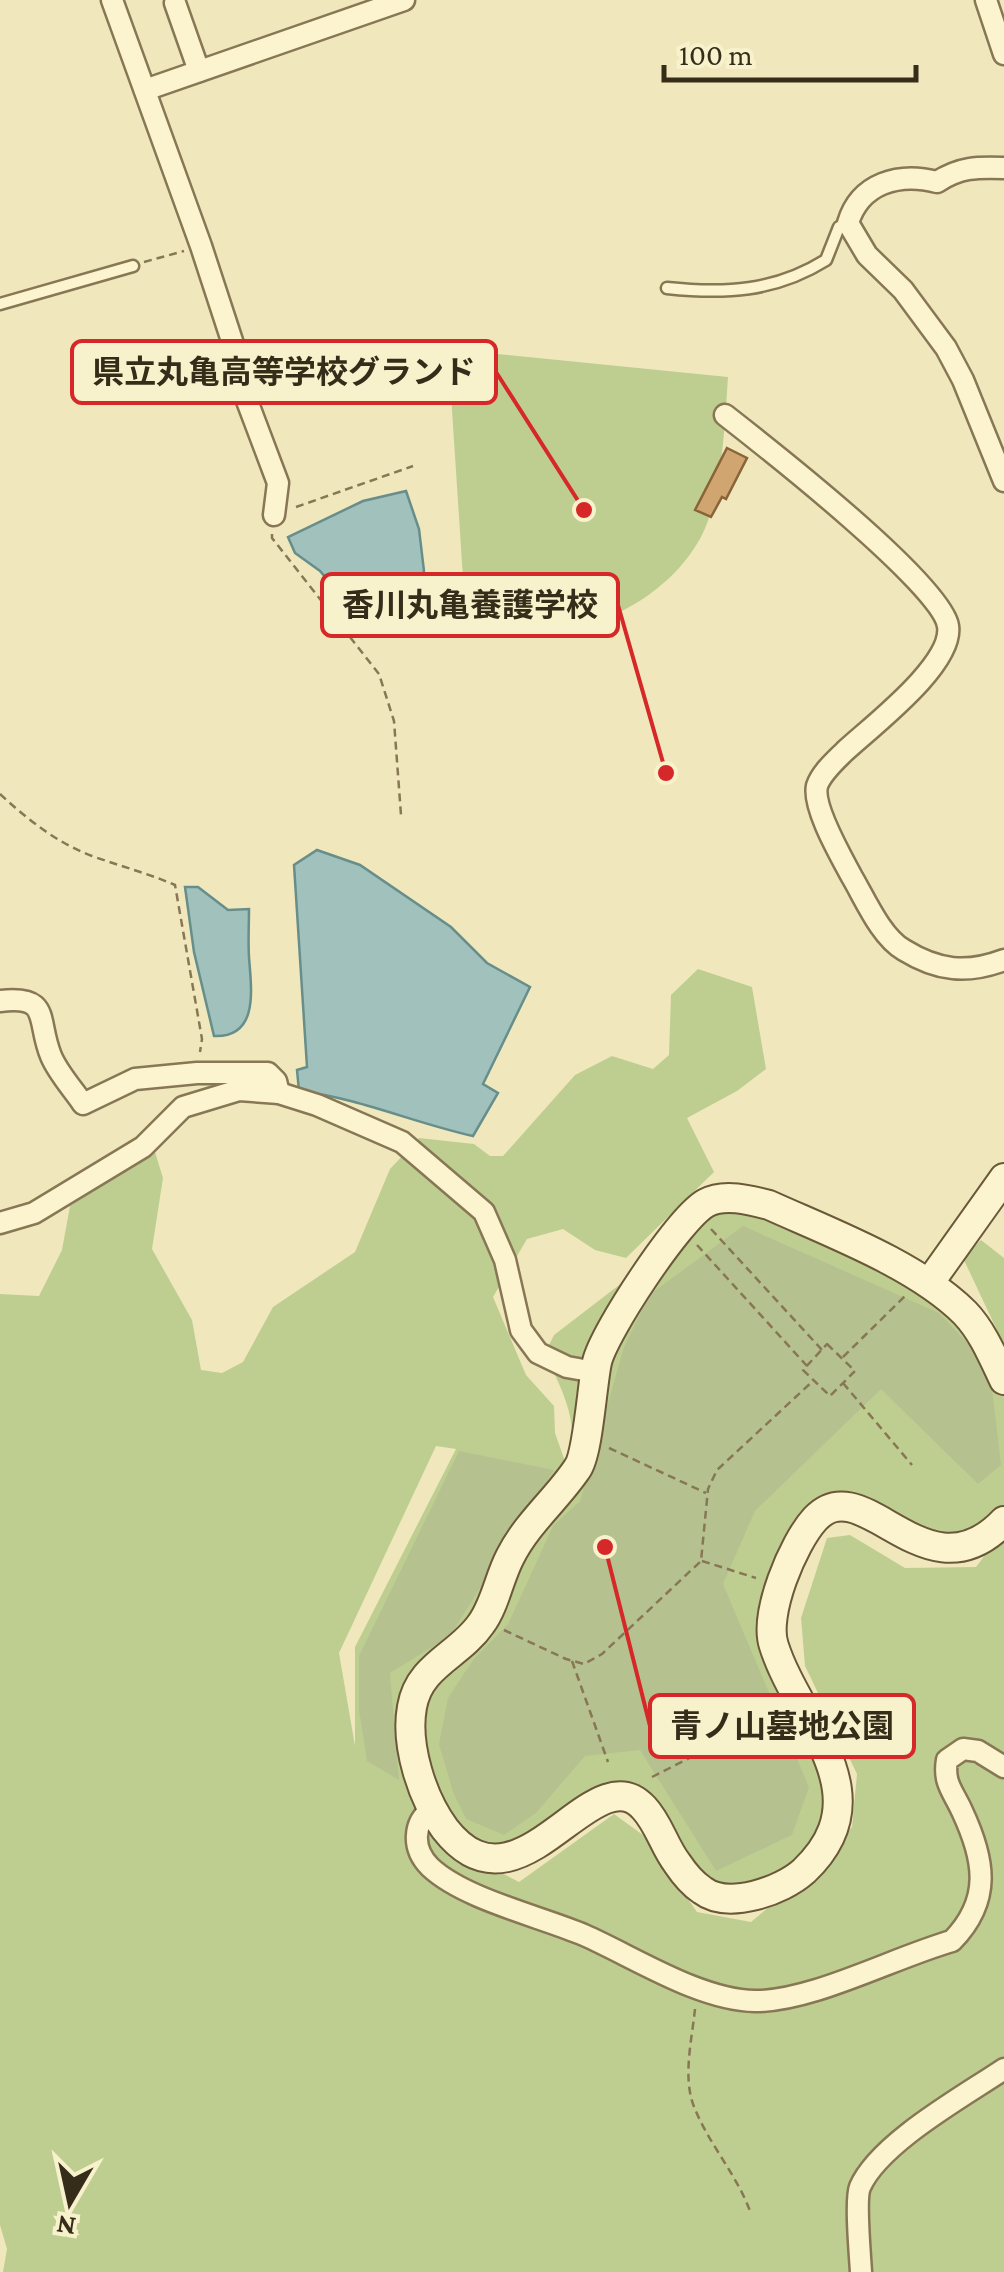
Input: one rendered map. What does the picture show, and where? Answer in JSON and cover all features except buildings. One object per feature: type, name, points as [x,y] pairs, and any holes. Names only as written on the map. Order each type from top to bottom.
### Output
[{"type":"street","points":[[112,0],[201,246],[235,350],[241,386],[278,483],[274,515]]},
{"type":"street","points":[[144,90],[404,0]]},
{"type":"street","points":[[986,0],[1004,54]]},
{"type":"street","points":[[176,2],[199,71]]},
{"type":"street","points":[[1004,168],[971,166],[937,182],[916,176],[895,179],[874,187],[854,204],[848,223],[867,255],[903,290],[946,348],[1004,482]]},
{"type":"street","points":[[725,415],[782,459],[876,542],[943,608],[949,630],[938,662],[834,763],[818,784],[817,800],[850,873],[897,946],[928,964],[977,970],[1004,960]]},
{"type":"street","points":[[0,1000],[21,998],[40,1010],[52,1057],[84,1104],[135,1079],[196,1073],[268,1073],[280,1093]]},
{"type":"street","points":[[0,1223],[34,1214],[143,1147],[183,1108],[239,1090],[280,1093],[318,1105],[402,1142],[484,1212],[504,1260],[520,1330],[538,1352],[566,1367],[595,1372]]},
{"type":"street","points":[[926,1280],[1004,1178]]},
{"type":"street","points":[[1004,1380],[984,1339],[967,1316],[926,1280],[768,1205],[740,1198],[706,1203],[631,1297],[598,1354],[581,1465],[511,1554],[483,1620],[423,1676],[412,1707],[417,1771],[433,1808],[444,1828],[464,1848],[504,1858],[528,1852],[598,1800],[622,1798],[640,1802],[677,1863],[704,1893],[742,1899],[765,1893],[803,1872],[830,1836],[837,1810],[829,1754],[773,1645],[770,1622],[792,1555],[813,1520],[826,1509],[843,1507],[867,1512],[917,1543],[950,1550],[993,1533],[1004,1521]]},
{"type":"street","points":[[433,1808],[418,1826],[416,1844],[427,1864],[452,1884],[582,1934],[697,1987],[754,2001],[791,1997],[952,1941],[966,1926],[982,1892],[978,1852],[944,1776],[948,1760],[963,1749],[978,1751],[1004,1766]]},
{"type":"street","points":[[861,2272],[858,2189],[897,2142],[1004,2069]]},
{"type":"lane","points":[[666,288],[737,292],[775,284],[826,260],[839,228],[848,223]]},
{"type":"lane","points":[[0,304],[133,266]]},
{"type":"path","points":[[133,266],[201,246]]},
{"type":"path","points":[[401,815],[394,722],[378,674],[272,538],[274,515],[413,466]]},
{"type":"path","points":[[0,794],[50,835],[89,855],[174,886],[202,1039],[196,1073]]},
{"type":"path","points":[[689,1220],[822,1350]]},
{"type":"path","points":[[689,1220],[807,1366]]},
{"type":"path","points":[[842,1358],[926,1280]]},
{"type":"path","points":[[828,1344],[842,1358],[855,1371],[830,1396],[803,1370],[828,1344]]},
{"type":"path","points":[[483,1620],[584,1664],[602,1654],[700,1561],[708,1494],[717,1470],[814,1380]]},
{"type":"path","points":[[842,1384],[912,1465]]},
{"type":"path","points":[[584,1437],[708,1494]]},
{"type":"path","points":[[700,1561],[782,1586]]},
{"type":"path","points":[[572,1660],[608,1762]]},
{"type":"path","points":[[652,1778],[801,1702]]},
{"type":"path","points":[[697,1987],[688,2074],[693,2103],[750,2211]]},
{"type":"green space","points":[[448,349],[728,377],[714,501],[701,537],[669,578],[627,608],[578,628],[519,635],[466,624]]},
{"type":"green space","points":[[698,969],[752,987],[766,1069],[737,1091],[687,1118],[714,1172],[626,1258],[595,1250],[563,1229],[527,1239],[493,1297],[526,1375],[554,1406],[555,1433],[566,1464],[571,1450],[571,1422],[545,1353],[554,1335],[640,1269],[715,1193],[906,1256],[951,1282],[977,1310],[1004,1354],[1004,2272],[3,2272],[7,2249],[0,2225],[0,1294],[39,1296],[62,1250],[70,1206],[155,1152],[163,1178],[152,1249],[192,1320],[201,1370],[222,1373],[243,1362],[273,1307],[355,1252],[390,1169],[419,1138],[474,1144],[490,1156],[503,1156],[575,1075],[612,1056],[653,1069],[669,1055],[671,995]],"holes":[[[436,1446],[456,1449],[355,1647],[355,1746],[339,1653]],[[830,1517],[878,1527],[914,1554],[932,1558],[995,1542],[976,1567],[905,1568],[850,1535],[827,1538],[801,1618],[805,1666],[857,1774],[852,1827],[831,1848],[840,1754],[778,1630],[802,1552]],[[613,1804],[644,1818],[732,1908],[795,1885],[751,1922],[697,1912],[643,1835],[614,1814],[519,1882],[486,1865]]]},
{"type":"green space","points":[[743,1226],[939,1313],[977,1353],[991,1380],[1001,1465],[978,1484],[881,1389],[755,1511],[723,1584],[809,1787],[792,1835],[716,1871],[640,1750],[585,1756],[536,1813],[504,1835],[466,1819],[453,1792],[439,1744],[448,1698],[473,1660],[508,1624],[553,1526],[580,1501],[624,1347],[649,1295]]},
{"type":"green space","points":[[981,1240],[1004,1258],[1004,1345],[963,1258]]},
{"type":"green space","points":[[459,1451],[554,1470],[450,1636],[390,1673],[399,1780],[367,1761],[359,1710],[359,1656]]},
{"type":"water","points":[[406,491],[419,529],[424,571],[409,609],[358,616],[320,571],[295,553],[288,537],[363,501]]},
{"type":"water","points":[[317,850],[360,865],[451,927],[487,963],[530,987],[483,1084],[498,1093],[473,1136],[343,1099],[299,1091],[297,1070],[307,1067],[294,865]]},
{"type":"water","points":[[185,887],[198,887],[228,910],[249,909],[250,1009],[239,1029],[229,1034],[214,1036],[194,952]]},
{"type":"place","name":"県立丸亀高等学校グランド","points":[[584,510]]},
{"type":"place","name":"香川丸亀養護学校","points":[[666,773]]},
{"type":"place","name":"青ノ山墓地公園","points":[[605,1547]]}]
